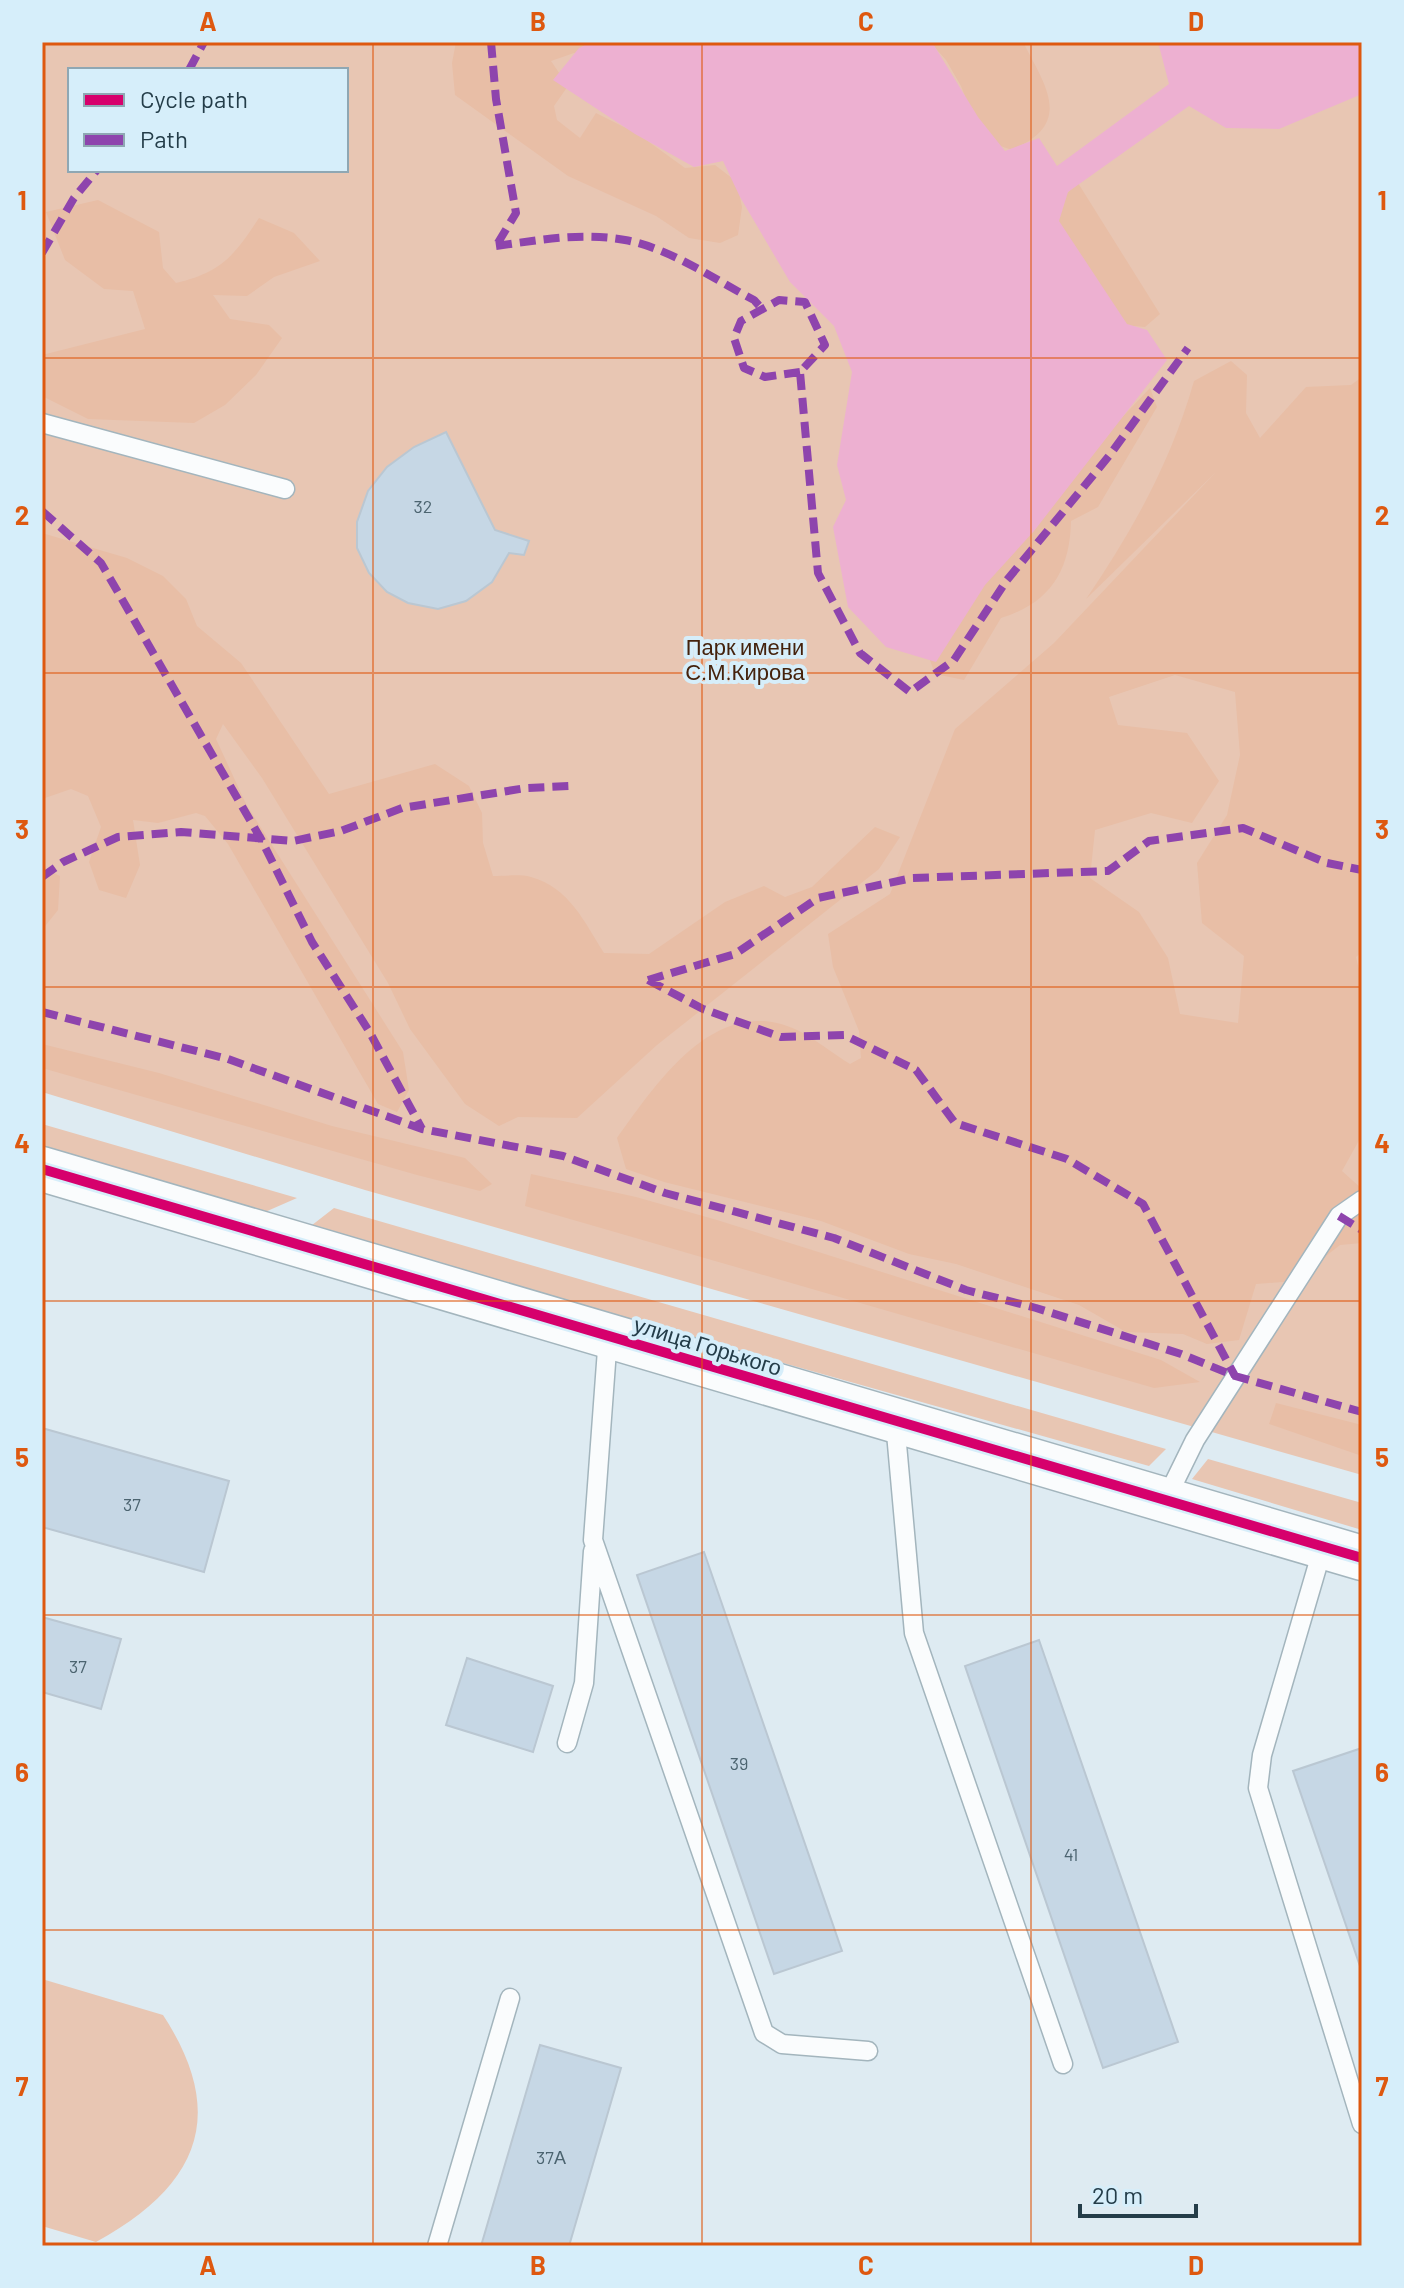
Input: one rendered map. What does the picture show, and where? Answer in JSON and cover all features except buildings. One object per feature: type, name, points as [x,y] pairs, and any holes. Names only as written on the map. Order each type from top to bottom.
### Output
[{"type":"street","name":"улица Горького","points":[[42,1169],[1342,1553]]},
{"type":"lane","points":[[42,423],[285,489]]},
{"type":"lane","points":[[1164,1502],[1195,1440],[1339,1216],[1362,1200]]},
{"type":"lane","points":[[567,1743],[584,1683],[608,1336]]},
{"type":"lane","points":[[895,1422],[914,1633],[1063,2064]]},
{"type":"lane","points":[[593,1540],[764,2033],[782,2044],[868,2051]]},
{"type":"lane","points":[[1342,1553],[1262,1755],[1258,1788],[1362,2124]]},
{"type":"lane","points":[[437,2246],[510,1998]]},
{"type":"green space","name":"Парк имени С.М.Кирова","points":[[42,42],[1362,42],[1362,1475],[365,1190],[42,1092]]},
{"type":"green space","points":[[42,1124],[297,1198],[265,1212],[42,1149]]},
{"type":"green space","points":[[334,1208],[1166,1449],[1149,1466],[307,1229]]},
{"type":"green space","points":[[1208,1459],[1362,1503],[1362,1530],[1192,1479]]},
{"type":"green space","points":[[42,1979],[163,2015],[183,2051],[195,2085],[198,2116],[192,2145],[179,2172],[159,2197],[131,2220],[96,2242],[42,2226]]},
{"type":"shaded area","points":[[456,42],[587,42],[587,56],[574,53],[551,61],[568,86],[554,106],[557,120],[580,138],[596,113],[638,134],[685,168],[715,165],[737,182],[742,207],[738,235],[720,243],[689,238],[656,216],[568,176],[455,95],[452,63]]},
{"type":"shaded area","points":[[591,42],[932,42],[978,117],[1005,151],[1039,138],[1057,166],[1169,84],[1158,42],[1362,42],[1362,94],[1279,129],[1226,128],[1189,106],[1068,192],[1059,221],[1127,324],[1147,330],[1167,360],[1034,531],[985,585],[936,662],[886,647],[848,607],[833,527],[846,500],[837,465],[852,372],[834,326],[790,282],[740,197],[723,161],[694,167],[635,134],[553,80],[579,48]]},
{"type":"shaded area","points":[[930,42],[1023,42],[1046,89],[1049,116],[1043,128],[1012,150],[992,143],[979,132],[961,86],[946,60]]},
{"type":"shaded area","points":[[1078,183],[1160,314],[1145,327],[1112,324],[1053,224],[1056,203]]},
{"type":"shaded area","points":[[98,200],[159,232],[163,268],[176,283],[205,274],[225,261],[259,218],[294,233],[320,261],[274,277],[247,296],[213,295],[230,319],[269,325],[282,338],[256,375],[225,405],[194,423],[88,419],[42,396],[42,355],[145,329],[133,291],[104,289],[65,260],[46,212]]},
{"type":"shaded area","points":[[1231,361],[1247,375],[1246,413],[1260,438],[1306,387],[1351,385],[1362,377],[1362,952],[1356,957],[1362,983],[1362,1135],[1342,1171],[1362,1189],[1362,1243],[1340,1245],[1294,1281],[1256,1284],[1239,1340],[1207,1344],[1183,1334],[1126,1332],[1079,1305],[956,1264],[909,1254],[821,1221],[664,1182],[626,1169],[617,1138],[672,1067],[718,1031],[744,1022],[773,1022],[803,1033],[850,1064],[861,1058],[859,1031],[833,967],[828,934],[890,894],[955,729],[1054,643],[1216,472],[1086,599],[1149,494],[1174,440],[1194,381]],"holes":[[[1175,675],[1235,692],[1240,755],[1227,815],[1197,863],[1202,923],[1244,956],[1238,1023],[1180,1014],[1168,958],[1139,912],[1090,878],[1095,830],[1151,813],[1192,823],[1219,781],[1187,733],[1118,725],[1109,697]]]},
{"type":"shaded area","points":[[1150,388],[1157,407],[1098,507],[1071,521],[1067,555],[1054,583],[1032,604],[1001,618],[964,680],[935,674],[919,630]]},
{"type":"shaded area","points":[[42,533],[127,558],[163,576],[186,599],[197,626],[241,663],[329,794],[435,764],[469,786],[482,813],[483,843],[493,876],[527,876],[556,889],[583,918],[604,953],[649,954],[725,902],[764,886],[785,897],[812,887],[875,827],[900,837],[879,869],[657,1045],[577,1118],[518,1117],[499,1126],[465,1104],[410,1029],[388,983],[262,778],[223,724],[216,739],[246,804],[403,1052],[409,1090],[397,1112],[378,1104],[228,844],[205,816],[196,813],[158,823],[133,820],[140,865],[126,898],[99,890],[89,862],[101,827],[88,796],[71,789],[42,799]]},
{"type":"shaded area","points":[[42,867],[60,876],[58,910],[42,930]]},
{"type":"shaded area","points":[[42,1044],[159,1073],[332,1126],[465,1158],[492,1184],[480,1191],[417,1175],[42,1068]]},
{"type":"shaded area","points":[[531,1174],[636,1197],[717,1220],[1161,1360],[1200,1382],[1154,1388],[525,1206]]},
{"type":"shaded area","points":[[1276,1403],[1362,1425],[1362,1456],[1269,1424]]},
{"type":"marked path","points":[[190,68],[204,42]]},
{"type":"marked path","points":[[491,42],[496,99],[516,213],[496,246]]},
{"type":"marked path","points":[[42,253],[74,198],[95,172]]},
{"type":"marked path","points":[[496,246],[577,237],[609,238],[642,244],[692,266],[754,300],[763,310]]},
{"type":"marked path","points":[[800,372],[765,377],[744,368],[734,338],[741,321],[779,300],[805,302],[825,345],[800,372],[818,573],[860,653],[910,692],[954,660],[1007,580],[1109,456],[1188,348]]},
{"type":"marked path","points":[[42,511],[101,563],[261,839],[312,942],[369,1031],[422,1129]]},
{"type":"marked path","points":[[42,877],[63,862],[118,837],[181,832],[293,841],[341,831],[402,808],[526,788],[569,786]]},
{"type":"marked path","points":[[648,980],[735,954],[818,898],[912,878],[1108,871],[1149,841],[1243,828],[1327,863],[1362,870]]},
{"type":"marked path","points":[[648,980],[703,1009],[781,1037],[844,1035],[916,1070],[955,1123],[1067,1159],[1143,1204],[1235,1376]]},
{"type":"marked path","points":[[42,1012],[228,1059],[422,1129],[563,1156],[665,1193],[834,1238],[966,1290],[1036,1308],[1181,1354],[1235,1376],[1362,1412]]},
{"type":"marked path","points":[[1339,1216],[1362,1230]]},
{"type":"cycle path","points":[[42,1169],[1362,1558]]}]
